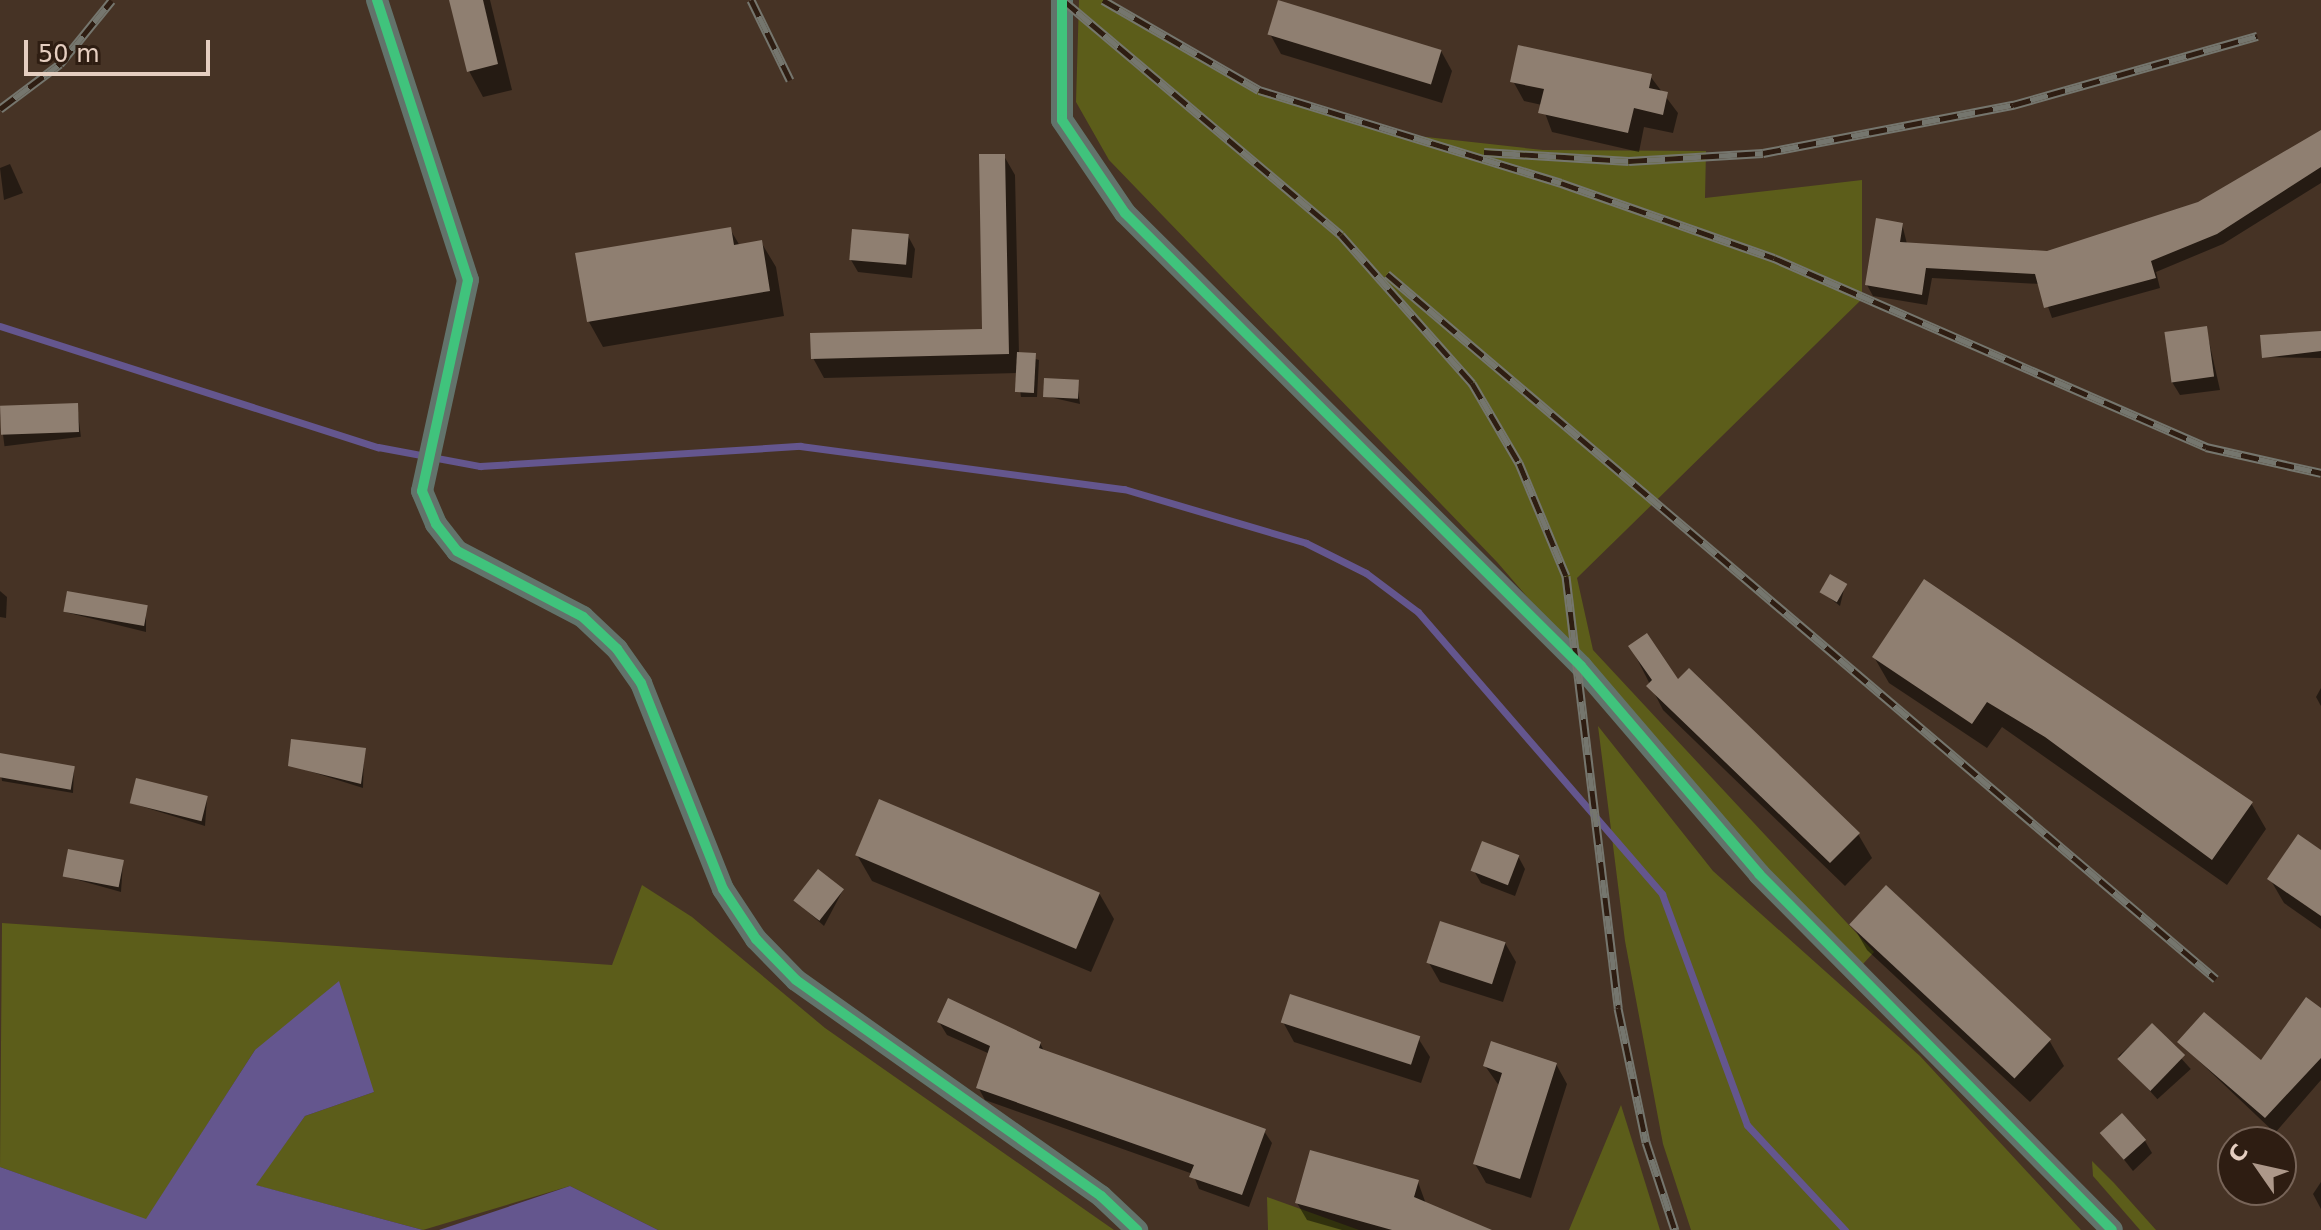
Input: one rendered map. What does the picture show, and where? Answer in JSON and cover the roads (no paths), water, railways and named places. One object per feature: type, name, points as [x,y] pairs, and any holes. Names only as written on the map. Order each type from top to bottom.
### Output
[{"type":"street","points":[[377,0],[468,280],[432,430],[422,491],[457,551],[583,617],[617,649],[641,683],[723,889],[756,939],[796,980],[1101,1196],[1137,1230]]},
{"type":"street","points":[[1062,0],[1062,120],[1125,213],[1581,666],[1759,874],[2112,1230]]},
{"type":"waterway","points":[[0,326],[378,447],[480,466],[800,446],[1124,489],[1306,543],[1366,573],[1418,612],[1662,894],[1747,1125],[1845,1230]]},
{"type":"railway","points":[[0,109],[60,64],[112,0]]},
{"type":"railway","points":[[751,0],[790,80]]},
{"type":"railway","points":[[1063,0],[1341,235],[1472,383],[1519,463],[1566,576],[1618,1008],[1646,1142],[1675,1230]]},
{"type":"railway","points":[[1103,0],[1259,90],[1561,183],[1774,258],[2206,447],[2321,473]]},
{"type":"railway","points":[[1484,152],[1629,161],[1763,153],[2013,105],[2257,36]]},
{"type":"railway","points":[[1387,274],[2216,979]]}]
